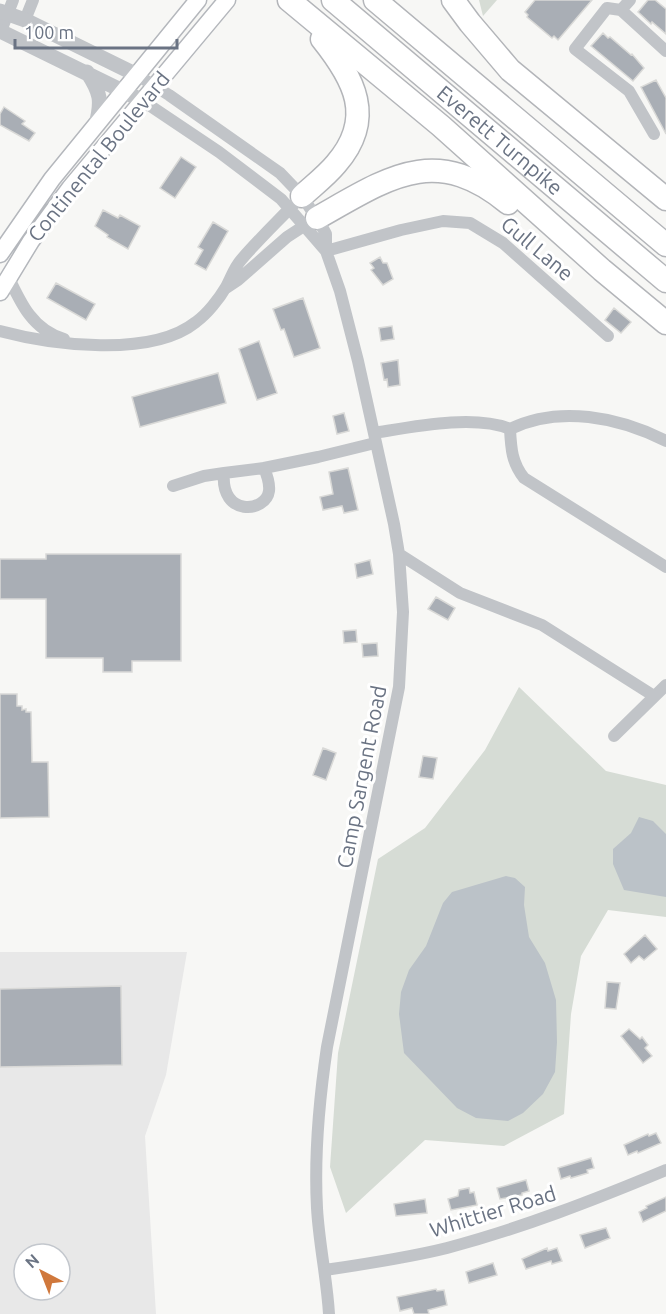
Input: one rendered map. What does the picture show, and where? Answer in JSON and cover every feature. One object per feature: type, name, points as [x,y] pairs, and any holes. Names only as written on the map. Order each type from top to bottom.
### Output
[{"type":"highway","points":[[283,0],[295,15],[321,38],[338,59],[351,81],[357,105],[355,130],[347,149],[336,164],[296,202]]},
{"type":"highway","points":[[289,0],[441,126],[666,323]]},
{"type":"highway","name":"Everett Turnpike","points":[[333,0],[666,281]]},
{"type":"highway","name":"Everett Turnpike","points":[[375,0],[666,245]]},
{"type":"highway","points":[[453,0],[510,70],[666,199]]},
{"type":"highway","points":[[311,222],[396,177],[418,170],[451,172],[474,179],[539,228],[583,252]]},
{"type":"main road","name":"Continental Boulevard","points":[[0,254],[52,179],[198,0]]},
{"type":"main road","name":"Continental Boulevard","points":[[0,292],[8,276],[53,209],[227,0]]},
{"type":"street","points":[[24,20],[33,0]]},
{"type":"street","points":[[621,10],[630,0]]},
{"type":"street","points":[[136,75],[24,20],[7,8],[1,31],[142,101]]},
{"type":"street","points":[[654,134],[629,91],[575,49],[607,8],[621,10],[666,51]]},
{"type":"street","points":[[87,72],[95,84],[100,99],[96,125]]},
{"type":"street","name":"Camp Sargent Road","points":[[136,75],[280,173],[296,202],[311,222],[326,234],[326,251],[340,291],[388,494],[399,554],[404,612],[399,687],[327,1047],[316,1135],[318,1220],[329,1314]]},
{"type":"street","name":"Camp Sargent Road","points":[[142,101],[254,177],[296,202]]},
{"type":"street","points":[[226,288],[231,274],[241,260],[296,202]]},
{"type":"street","name":"Gull Lane","points":[[326,251],[443,221],[470,223],[503,243],[608,336]]},
{"type":"street","points":[[0,331],[48,341],[86,345],[135,343],[161,339],[180,332],[198,321],[226,288],[287,237],[311,222]]},
{"type":"street","points":[[8,276],[21,304],[35,323],[53,335],[86,345]]},
{"type":"street","points":[[173,486],[204,476],[264,468],[374,438],[447,423],[498,424],[510,429],[536,419],[574,416],[624,423],[666,441]]},
{"type":"street","points":[[510,429],[512,456],[516,468],[524,478],[666,567]]},
{"type":"street","points":[[224,473],[225,494],[236,504],[248,507],[260,503],[269,493],[269,482],[264,468]]},
{"type":"street","points":[[399,554],[460,593],[542,625],[662,690],[614,736]]},
{"type":"street","name":"Whittier Road","points":[[325,1270],[421,1254],[506,1231],[566,1211],[666,1170]]},
{"type":"shaded area","points":[[479,0],[497,0],[483,16]]},
{"type":"shaded area","points":[[519,687],[606,771],[666,785],[666,917],[608,910],[581,956],[571,1014],[564,1114],[504,1146],[425,1140],[346,1213],[330,1167],[338,1053],[378,859],[425,828],[485,750]]},
{"type":"shaded area","points":[[639,817],[653,821],[666,834],[666,897],[624,890],[613,864],[613,849],[631,833]]},
{"type":"shaded area","points":[[506,876],[515,878],[525,887],[524,905],[529,937],[545,963],[556,1000],[557,1042],[555,1072],[543,1094],[523,1113],[508,1121],[476,1118],[457,1108],[404,1053],[399,1014],[401,992],[409,970],[426,946],[443,903],[452,892]]},
{"type":"shaded area","points":[[0,952],[187,952],[166,1075],[145,1136],[156,1314],[0,1314]]},
{"type":"building","points":[[535,0],[592,0],[558,40],[554,36],[552,38],[527,17],[525,12]]},
{"type":"building","points":[[648,0],[655,0],[666,9],[666,34],[638,12]]},
{"type":"building","points":[[603,33],[632,54],[644,68],[633,81],[591,46]]},
{"type":"building","points":[[656,80],[666,98],[666,134],[641,87]]},
{"type":"building","points":[[4,107],[25,121],[22,124],[35,133],[29,141],[0,125],[0,114]]},
{"type":"building","points":[[181,157],[196,167],[175,198],[160,188]]},
{"type":"building","points":[[103,210],[118,218],[120,215],[140,226],[128,249],[107,237],[108,235],[95,226]]},
{"type":"building","points":[[213,222],[228,231],[206,270],[195,264],[203,250],[198,247]]},
{"type":"building","points":[[380,257],[383,263],[387,263],[393,279],[383,285],[371,270],[374,268],[370,263]]},
{"type":"building","points":[[56,283],[95,304],[86,320],[47,298]]},
{"type":"building","points":[[303,298],[320,348],[294,357],[284,329],[281,330],[273,309]]},
{"type":"building","points":[[614,308],[631,322],[621,333],[605,320]]},
{"type":"building","points":[[392,326],[394,339],[381,341],[379,328]]},
{"type":"building","points":[[259,341],[277,393],[257,400],[239,349]]},
{"type":"building","points":[[398,360],[400,385],[388,387],[387,379],[384,380],[381,363]]},
{"type":"building","points":[[218,373],[226,403],[140,427],[132,397]]},
{"type":"building","points":[[344,413],[349,431],[337,434],[333,416]]},
{"type":"building","points":[[348,468],[358,510],[344,513],[342,506],[323,510],[320,497],[333,494],[329,472]]},
{"type":"building","points":[[46,554],[181,554],[181,661],[132,661],[132,672],[103,672],[103,658],[46,658],[46,599],[0,599],[0,559],[46,559]]},
{"type":"building","points":[[370,560],[373,574],[357,578],[355,564]]},
{"type":"building","points":[[436,597],[455,608],[448,620],[428,609]]},
{"type":"building","points":[[356,630],[357,642],[344,643],[343,631]]},
{"type":"building","points":[[377,643],[378,656],[363,657],[362,644]]},
{"type":"building","points":[[0,694],[17,694],[17,706],[22,706],[22,710],[26,709],[26,712],[31,712],[32,762],[48,762],[49,817],[0,818]]},
{"type":"building","points":[[323,748],[336,753],[326,780],[313,775]]},
{"type":"building","points":[[423,756],[437,758],[433,779],[419,777]]},
{"type":"building","points":[[645,935],[657,949],[644,960],[639,956],[631,963],[624,954]]},
{"type":"building","points":[[607,982],[620,983],[616,1009],[605,1008]]},
{"type":"building","points":[[121,986],[122,1065],[0,1067],[0,989]]},
{"type":"building","points":[[629,1029],[640,1039],[642,1037],[648,1045],[645,1048],[652,1056],[643,1063],[621,1036]]},
{"type":"building","points":[[656,1133],[661,1143],[628,1155],[624,1145],[648,1134],[649,1136]]},
{"type":"building","points":[[591,1158],[594,1168],[587,1170],[588,1173],[561,1179],[558,1168]]},
{"type":"building","points":[[526,1180],[529,1191],[522,1195],[500,1199],[497,1188]]},
{"type":"building","points":[[469,1188],[470,1193],[474,1192],[477,1205],[451,1210],[448,1199],[458,1196],[459,1190]]},
{"type":"building","points":[[666,1197],[666,1211],[643,1222],[639,1212],[647,1208],[646,1206]]},
{"type":"building","points":[[425,1199],[427,1213],[396,1216],[394,1204]]},
{"type":"building","points":[[606,1228],[610,1238],[585,1248],[580,1235]]},
{"type":"building","points":[[547,1248],[548,1251],[557,1248],[562,1261],[552,1264],[551,1261],[526,1269],[522,1259]]},
{"type":"building","points":[[493,1263],[497,1275],[469,1283],[466,1272]]},
{"type":"building","points":[[436,1289],[437,1291],[444,1290],[447,1305],[428,1310],[429,1314],[414,1314],[412,1308],[400,1311],[397,1297]]}]
